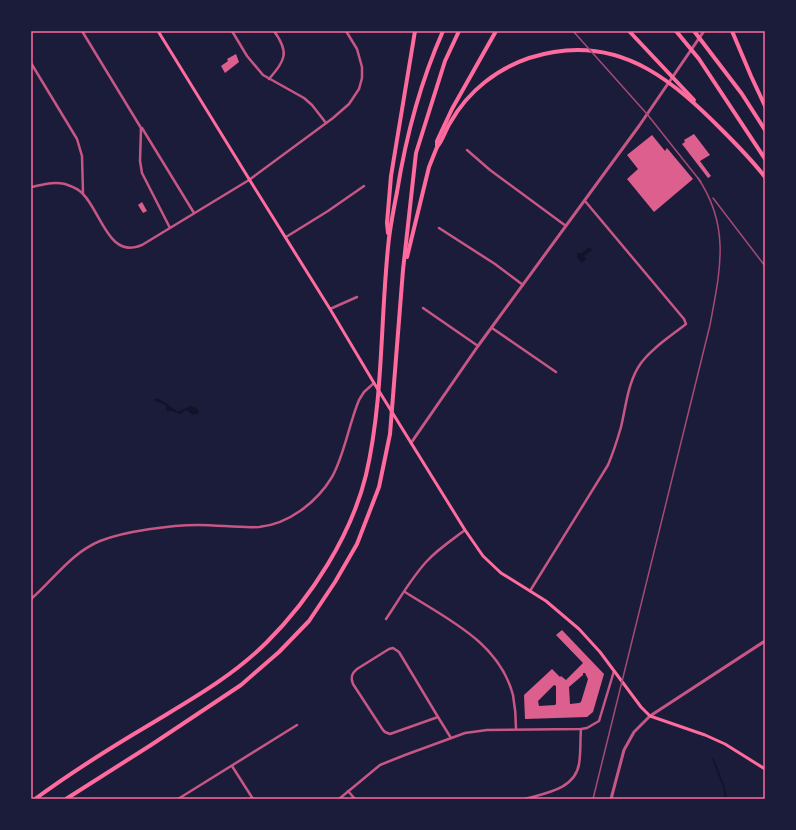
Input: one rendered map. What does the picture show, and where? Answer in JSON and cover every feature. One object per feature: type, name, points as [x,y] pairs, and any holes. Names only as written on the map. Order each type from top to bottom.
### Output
[{"type":"highway","points":[[389,237],[387,223],[391,176],[415,31]]},
{"type":"highway","points":[[36,799],[81,767],[211,688],[255,653],[284,624],[309,593],[322,574],[343,536],[355,507],[365,476],[376,415],[389,237],[403,159],[411,122],[424,78],[443,31]]},
{"type":"highway","points":[[66,799],[152,745],[241,685],[278,652],[309,620],[335,582],[357,544],[379,487],[390,434],[403,270],[416,153],[443,68],[458,31]]},
{"type":"highway","points":[[437,147],[437,141],[448,119],[496,31]]},
{"type":"highway","points":[[629,31],[660,63],[681,89],[755,164],[765,177]]},
{"type":"highway","points":[[694,31],[742,94],[765,130]]},
{"type":"highway","points":[[732,31],[765,106]]},
{"type":"highway","points":[[678,33],[699,59],[765,159]]},
{"type":"highway","points":[[403,270],[429,167],[437,147],[460,108],[489,78],[524,60],[540,55],[565,50],[588,50],[622,57],[656,73],[681,89]]},
{"type":"main road","points":[[158,31],[478,550],[492,565],[546,601],[583,633],[600,652],[641,707],[650,716],[705,735],[725,744],[765,769]]},
{"type":"street","points":[[82,31],[194,213]]},
{"type":"street","points":[[232,31],[253,64],[263,75],[312,104],[326,123]]},
{"type":"street","points":[[269,79],[280,65],[284,55],[282,44],[274,31]]},
{"type":"street","points":[[31,187],[50,183],[61,183],[70,186],[83,194],[116,244],[121,247],[128,248],[139,247],[249,180],[326,123],[349,104],[357,92],[361,82],[362,66],[360,56],[346,31]]},
{"type":"street","points":[[411,443],[478,346],[585,201],[704,31]]},
{"type":"street","points":[[31,63],[77,139],[82,156],[83,194]]},
{"type":"street","points":[[142,128],[140,161],[142,173],[170,228]]},
{"type":"street","points":[[467,150],[490,170],[566,226]]},
{"type":"street","points":[[286,237],[364,186]]},
{"type":"street","points":[[530,591],[608,466],[621,428],[631,381],[640,364],[655,348],[686,324],[684,319],[585,201]]},
{"type":"street","points":[[439,228],[523,285]]},
{"type":"street","points":[[330,309],[357,297]]},
{"type":"street","points":[[423,308],[478,346]]},
{"type":"street","points":[[492,328],[556,372]]},
{"type":"street","points":[[31,599],[62,567],[82,551],[108,538],[135,532],[198,524],[234,527],[259,527],[280,522],[292,516],[315,498],[332,476],[359,400],[364,392],[374,383]]},
{"type":"street","points":[[386,619],[427,561],[465,530]]},
{"type":"street","points":[[404,592],[474,637],[496,658],[506,676],[513,696],[516,729]]},
{"type":"street","points":[[611,799],[624,750],[634,732],[650,716],[765,641]]},
{"type":"street","points":[[438,717],[394,733],[386,733],[382,730],[351,679],[352,674],[357,669],[389,649],[394,649],[399,652],[451,738]]},
{"type":"street","points":[[339,799],[380,765],[465,733],[478,730],[587,728],[599,721],[614,671]]},
{"type":"street","points":[[178,799],[297,725]]},
{"type":"street","points":[[525,799],[565,786],[575,777],[579,764],[581,729]]},
{"type":"street","points":[[232,766],[253,799]]},
{"type":"street","points":[[348,790],[355,799]]},
{"type":"shaded area","points":[[589,247],[592,250],[584,256],[586,259],[582,263],[577,257],[577,253],[582,253]]},
{"type":"shaded area","points":[[157,398],[177,412],[191,406],[197,408],[199,413],[193,415],[186,410],[180,414],[172,411],[166,411],[167,407],[165,405],[153,400]]},
{"type":"building","points":[[236,54],[239,62],[225,73],[221,66],[228,61],[227,59]]},
{"type":"building","points":[[694,134],[710,155],[700,161],[711,176],[708,178],[682,144],[685,142],[684,140]]},
{"type":"building","points":[[652,135],[665,151],[667,148],[693,179],[654,212],[627,179],[638,169],[627,155]]},
{"type":"building","points":[[142,202],[147,211],[143,213],[138,205]]},
{"type":"building","points":[[562,630],[604,674],[593,712],[587,717],[525,719],[524,695],[552,669],[560,677],[561,676],[566,680],[583,663],[556,635]],"holes":[[[583,673],[585,673],[588,679],[581,702],[570,704],[569,687],[583,675]],[[554,685],[556,686],[556,704],[539,706],[538,701]]]},
{"type":"waterway","points":[[713,759],[724,787],[726,799]]},
{"type":"railway","points":[[573,31],[647,114],[701,182]]},
{"type":"railway","points":[[593,799],[710,325],[717,286],[720,250],[719,232],[715,214],[708,196],[698,178]]},
{"type":"railway","points":[[713,198],[765,266]]}]
